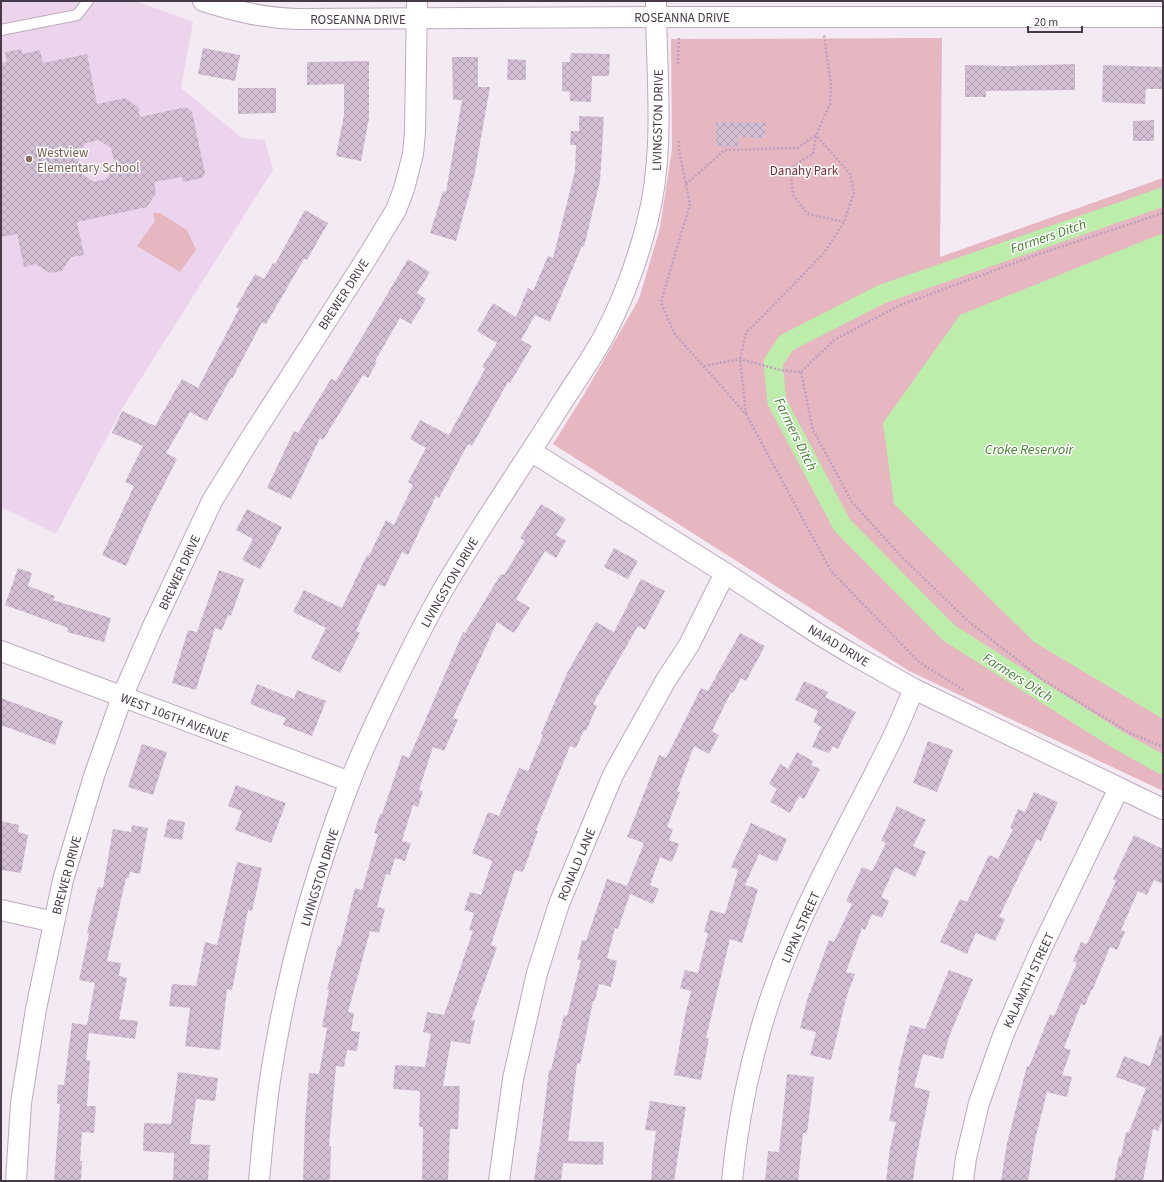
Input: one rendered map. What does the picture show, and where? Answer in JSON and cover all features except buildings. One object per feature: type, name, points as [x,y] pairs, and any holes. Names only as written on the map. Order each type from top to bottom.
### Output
[{"type":"street","name":"ROSEANNA DRIVE","points":[[203,1],[239,12],[279,19],[417,10],[656,9],[680,17],[898,9],[1138,9],[1163,17]]},
{"type":"street","name":"LIVINGSTON DRIVE","points":[[259,1181],[263,1127],[280,1025],[303,927],[335,823],[350,782],[375,722],[427,617],[449,579],[532,452],[603,338],[631,277],[641,246],[652,199],[658,163],[659,135],[656,9]]},
{"type":"street","name":"BREWER DRIVE","points":[[16,1181],[21,1103],[36,1009],[63,880],[92,783],[122,697],[153,626],[212,501],[396,210],[404,190],[413,154],[415,132],[417,10]]},
{"type":"street","name":"NAIAD DRIVE","points":[[532,452],[725,573],[820,635],[914,689],[1163,809]]},
{"type":"street","name":"RONALD LANE","points":[[499,1181],[504,1134],[513,1079],[537,973],[559,904],[613,775],[666,680],[689,644],[725,573]]},
{"type":"street","name":"WEST 106TH AVENUE","points":[[1,651],[350,782]]},
{"type":"street","name":"LIPAN STREET","points":[[732,1181],[744,1095],[758,1034],[770,998],[793,939],[820,881],[888,747],[914,689]]},
{"type":"street","name":"KALAMATH STREET","points":[[963,1181],[966,1158],[979,1103],[1004,1033],[1042,947],[1119,788]]},
{"type":"street","points":[[1,910],[54,922]]},
{"type":"lane","points":[[1,30],[77,15],[88,1]]},
{"type":"path","points":[[678,66],[680,17]]},
{"type":"path","points":[[817,35],[825,35],[831,85],[830,104],[816,136],[813,154],[790,168],[793,195],[808,214],[844,222]]},
{"type":"path","points":[[679,134],[679,150],[690,204],[661,302],[674,333],[746,414],[831,571],[918,662],[969,693]]},
{"type":"path","points":[[686,184],[725,150],[798,148],[816,136]]},
{"type":"path","points":[[746,414],[740,359],[746,333],[824,253],[844,222],[854,193],[850,174],[816,136]]},
{"type":"path","points":[[703,366],[740,359],[780,370],[800,372],[834,340],[898,306],[1036,254],[1163,213]]},
{"type":"path","points":[[800,372],[813,430],[852,502],[901,556],[968,621],[1044,680],[1128,732],[1163,747]]},
{"type":"shaded area","points":[[1,1],[136,1],[193,22],[181,88],[242,138],[265,140],[273,170],[123,407],[56,534],[1,507]]},
{"type":"green space","name":"Danahy Park","points":[[942,38],[940,257],[1163,178],[1163,791],[909,671],[553,444],[583,396],[639,299],[660,228],[672,149],[671,39]]},
{"type":"green space","points":[[153,213],[160,213],[187,230],[196,250],[180,272],[137,246],[155,221]]},
{"type":"water","name":"Croke Reservoir","points":[[1163,233],[1163,719],[1034,642],[894,504],[883,423],[960,315]]},
{"type":"waterway","name":"Farmers Ditch","points":[[1163,197],[882,294],[786,343],[773,363],[777,402],[842,525],[949,633],[1118,740],[1163,765]]},
{"type":"place","name":"Westview Elementary School","points":[[29,159]]}]
